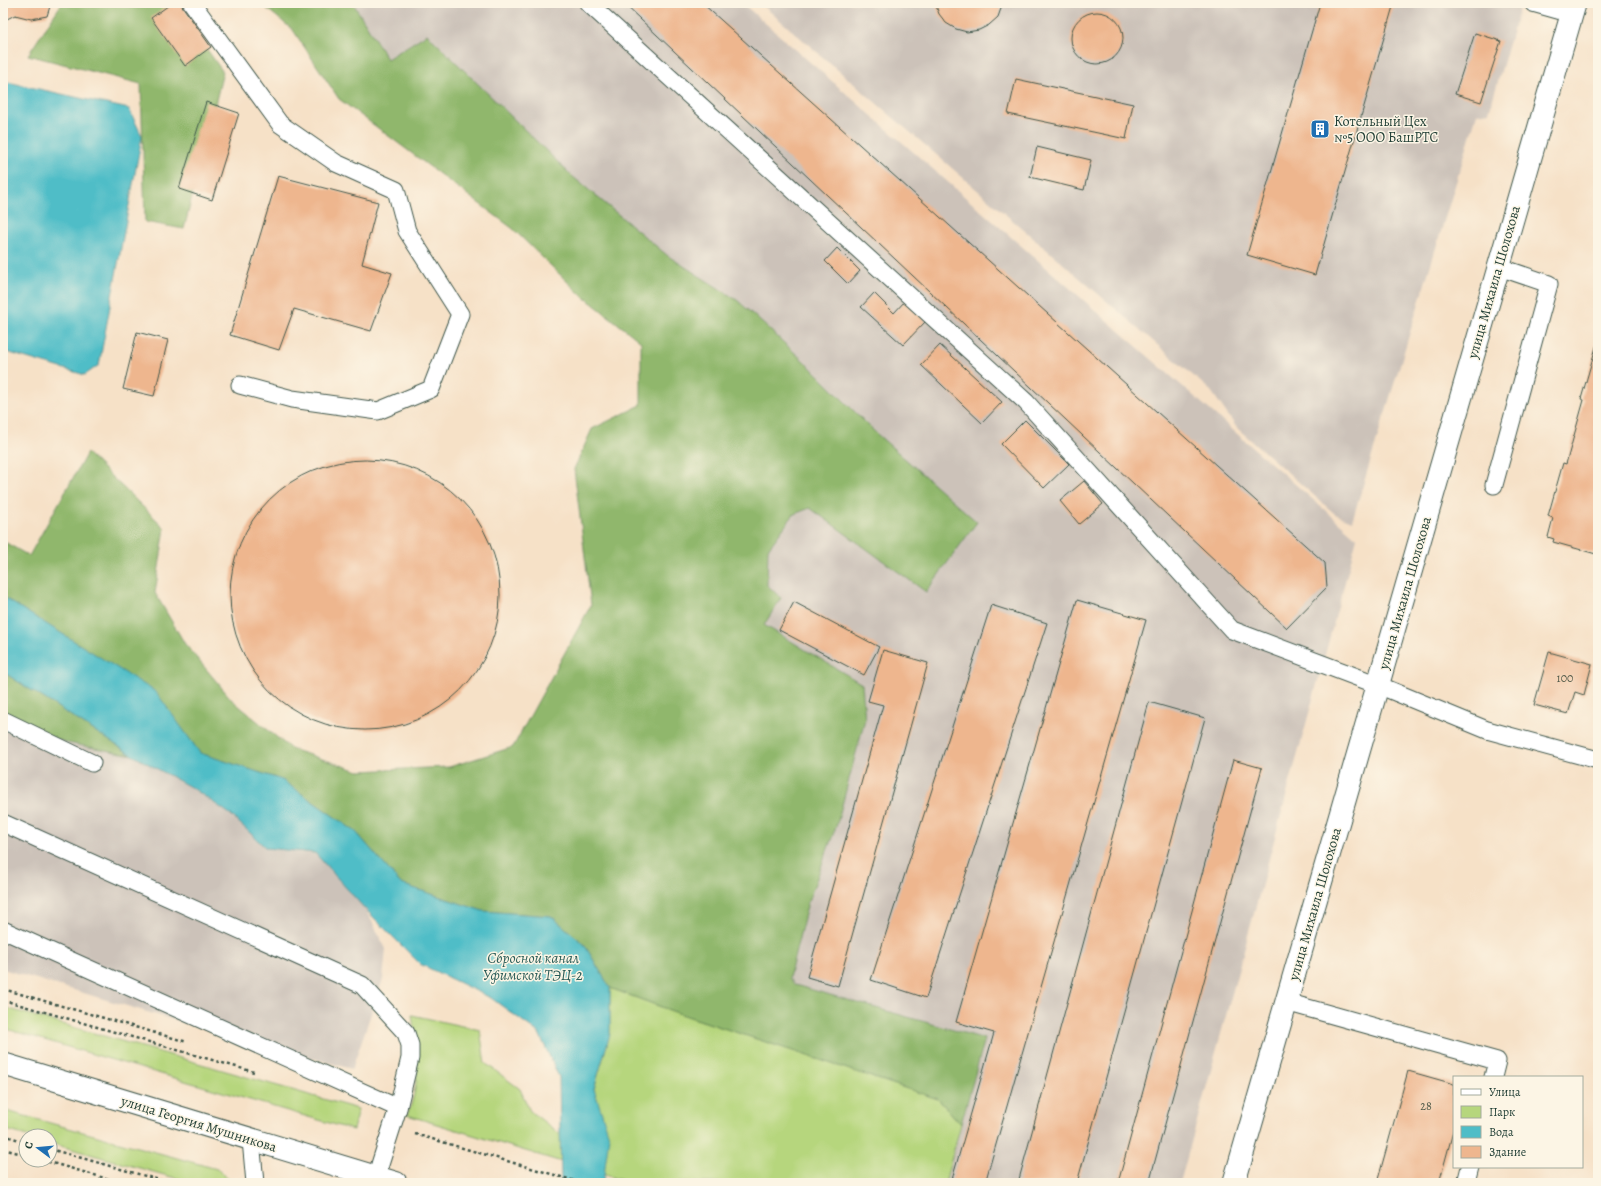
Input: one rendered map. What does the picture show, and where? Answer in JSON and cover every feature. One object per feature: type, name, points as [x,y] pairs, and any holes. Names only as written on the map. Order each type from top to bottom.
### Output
[{"type":"street","name":"улица Михаила Шолохова","points":[[1234,1183],[1573,9]]},
{"type":"street","name":"улица Георгия Мушникова","points":[[3,1064],[386,1180]]},
{"type":"lane","points":[[192,3],[280,124],[336,163],[396,190],[407,231],[460,314],[431,389],[378,411],[292,399],[240,385]]},
{"type":"lane","points":[[588,3],[1026,402],[1232,630],[1378,685],[1487,730],[1598,760]]},
{"type":"lane","points":[[1533,3],[1573,9]]},
{"type":"lane","points":[[1494,485],[1549,284],[1499,267]]},
{"type":"lane","points":[[3,720],[92,763]]},
{"type":"lane","points":[[3,823],[362,985],[406,1033],[410,1045],[410,1058],[392,1127],[386,1180]]},
{"type":"lane","points":[[3,930],[398,1108]]},
{"type":"lane","points":[[1286,1002],[1497,1061],[1493,1076]]},
{"type":"lane","points":[[251,1140],[255,1183]]},
{"type":"lane","points":[[1466,1183],[1470,1168]]},
{"type":"path","points":[[3,1000],[259,1074]]},
{"type":"path","points":[[392,1127],[582,1183]]},
{"type":"path","points":[[3,1135],[18,1140]]},
{"type":"path","points":[[3,1149],[18,1153]]},
{"type":"path","points":[[58,1151],[170,1183]]},
{"type":"path","points":[[58,1165],[122,1183]]},
{"type":"shaded area","points":[[353,3],[742,3],[1357,538],[1180,1183],[945,1183],[985,1039],[795,985],[789,978],[808,902],[837,824],[865,719],[862,684],[764,626],[780,598],[767,585],[768,549],[794,514],[810,508],[926,592],[878,435],[807,364],[737,300],[668,256],[572,176],[427,34],[387,59]]},
{"type":"shaded area","points":[[760,3],[1521,3],[1489,112],[1477,114],[1352,521],[1335,514],[1237,428],[1211,391]]},
{"type":"shaded area","points":[[3,721],[68,743],[132,755],[193,789],[230,814],[266,848],[315,853],[366,910],[386,949],[383,979],[352,1069],[184,1023],[3,969]]},
{"type":"green space","points":[[62,3],[174,3],[223,72],[184,229],[145,222],[141,84],[28,55]]},
{"type":"green space","points":[[260,3],[353,3],[387,59],[427,34],[572,176],[668,256],[737,300],[807,364],[878,435],[977,522],[926,592],[810,508],[794,514],[768,549],[767,585],[781,598],[764,625],[862,684],[865,719],[837,824],[808,902],[789,978],[795,985],[985,1039],[961,1124],[938,1099],[675,1012],[610,988],[584,944],[551,916],[483,911],[401,884],[356,832],[282,780],[200,753],[155,692],[3,597],[3,541],[29,556],[87,453],[165,528],[155,593],[185,644],[232,700],[291,749],[359,771],[449,767],[513,747],[591,605],[574,469],[592,429],[641,405],[641,342],[578,292],[512,228],[339,99],[293,30]]},
{"type":"green space","points":[[3,672],[132,755],[68,743],[3,721]]},
{"type":"green space","points":[[610,988],[675,1012],[938,1099],[961,1124],[945,1183],[631,1183],[407,1115],[415,1090],[417,1065],[412,1015],[480,1030],[485,1063],[520,1089],[530,1111],[560,1134],[603,1119],[594,1089],[610,1034]]},
{"type":"green space","points":[[3,1007],[358,1109],[353,1130],[3,1028]]},
{"type":"green space","points":[[3,1110],[217,1169],[233,1183],[193,1183],[58,1145],[58,1128],[18,1128],[18,1133],[3,1129]]},
{"type":"water","points":[[3,81],[129,109],[142,136],[99,365],[85,375],[3,351]]},
{"type":"water","name":"Сбросной канал Уфимской ТЭЦ-2","points":[[3,597],[156,692],[200,753],[282,780],[356,832],[401,884],[483,911],[551,916],[584,944],[610,988],[610,1034],[594,1089],[609,1136],[603,1183],[561,1183],[559,1077],[539,1033],[491,998],[420,964],[366,910],[315,853],[266,848],[230,814],[194,789],[132,755],[3,672]]},
{"type":"building","points":[[3,3],[51,3],[47,16],[31,19],[15,15],[3,21]]},
{"type":"building","points":[[172,3],[180,3],[211,47],[185,66],[151,18]]},
{"type":"building","points":[[623,3],[702,3],[1325,563],[1327,587],[1287,628]]},
{"type":"building","points":[[935,3],[1003,3],[998,17],[989,25],[979,30],[967,32],[956,29],[946,23],[939,14]]},
{"type":"building","name":"Котельный Цех №5 ООО БашРТС","points":[[1320,3],[1394,3],[1315,275],[1247,255]]},
{"type":"building","points":[[1097,12],[1111,16],[1119,24],[1123,38],[1119,52],[1111,60],[1097,64],[1083,60],[1075,52],[1071,38],[1075,24],[1083,16]]},
{"type":"building","points":[[1475,33],[1501,41],[1481,102],[1455,94]]},
{"type":"building","points":[[1016,79],[1133,104],[1126,139],[1008,114]]},
{"type":"building","points":[[206,102],[239,113],[212,200],[179,189]]},
{"type":"building","points":[[1037,147],[1091,160],[1084,190],[1030,177]]},
{"type":"building","points":[[278,176],[378,202],[362,264],[392,273],[371,331],[294,309],[279,350],[230,335]]},
{"type":"building","points":[[837,248],[860,271],[848,284],[825,261]]},
{"type":"building","points":[[874,293],[894,313],[905,301],[926,321],[903,345],[861,307]]},
{"type":"building","points":[[137,332],[168,340],[154,396],[123,389]]},
{"type":"building","points":[[1598,340],[1598,547],[1596,554],[1553,542],[1554,539],[1548,537],[1553,518],[1548,516],[1563,463],[1566,464],[1584,400],[1581,399]]},
{"type":"building","points":[[940,345],[1002,402],[982,423],[921,365]]},
{"type":"building","points":[[1025,420],[1069,464],[1044,488],[1001,444]]},
{"type":"building","points":[[365,460],[391,463],[417,470],[429,476],[451,491],[469,509],[484,531],[490,543],[497,569],[500,595],[497,621],[490,647],[484,659],[469,681],[451,699],[429,714],[417,720],[391,727],[365,730],[339,727],[313,720],[301,714],[279,699],[261,681],[246,659],[240,647],[233,621],[230,595],[233,569],[240,543],[246,531],[261,509],[279,491],[301,476],[313,470],[339,463]]},
{"type":"building","points":[[1084,481],[1103,504],[1079,524],[1060,501]]},
{"type":"building","points":[[1077,600],[1146,620],[985,1183],[951,1183],[994,1033],[956,1022]]},
{"type":"building","points":[[794,602],[879,647],[864,675],[779,630]]},
{"type":"building","points":[[991,605],[1047,623],[926,998],[871,980]]},
{"type":"building","points":[[883,650],[928,663],[838,986],[807,977],[883,705],[868,701]]},
{"type":"building","points":[[1549,652],[1592,664],[1584,695],[1575,692],[1568,714],[1534,705]]},
{"type":"building","points":[[1149,702],[1205,718],[1077,1183],[1018,1183]]},
{"type":"building","points":[[1233,760],[1262,768],[1149,1183],[1118,1183]]},
{"type":"building","points":[[1408,1071],[1453,1084],[1453,1132],[1439,1183],[1377,1183]]},
{"type":"place","name":"Котельный Цех №5 ООО БашРТС","points":[[1320,129]]}]
